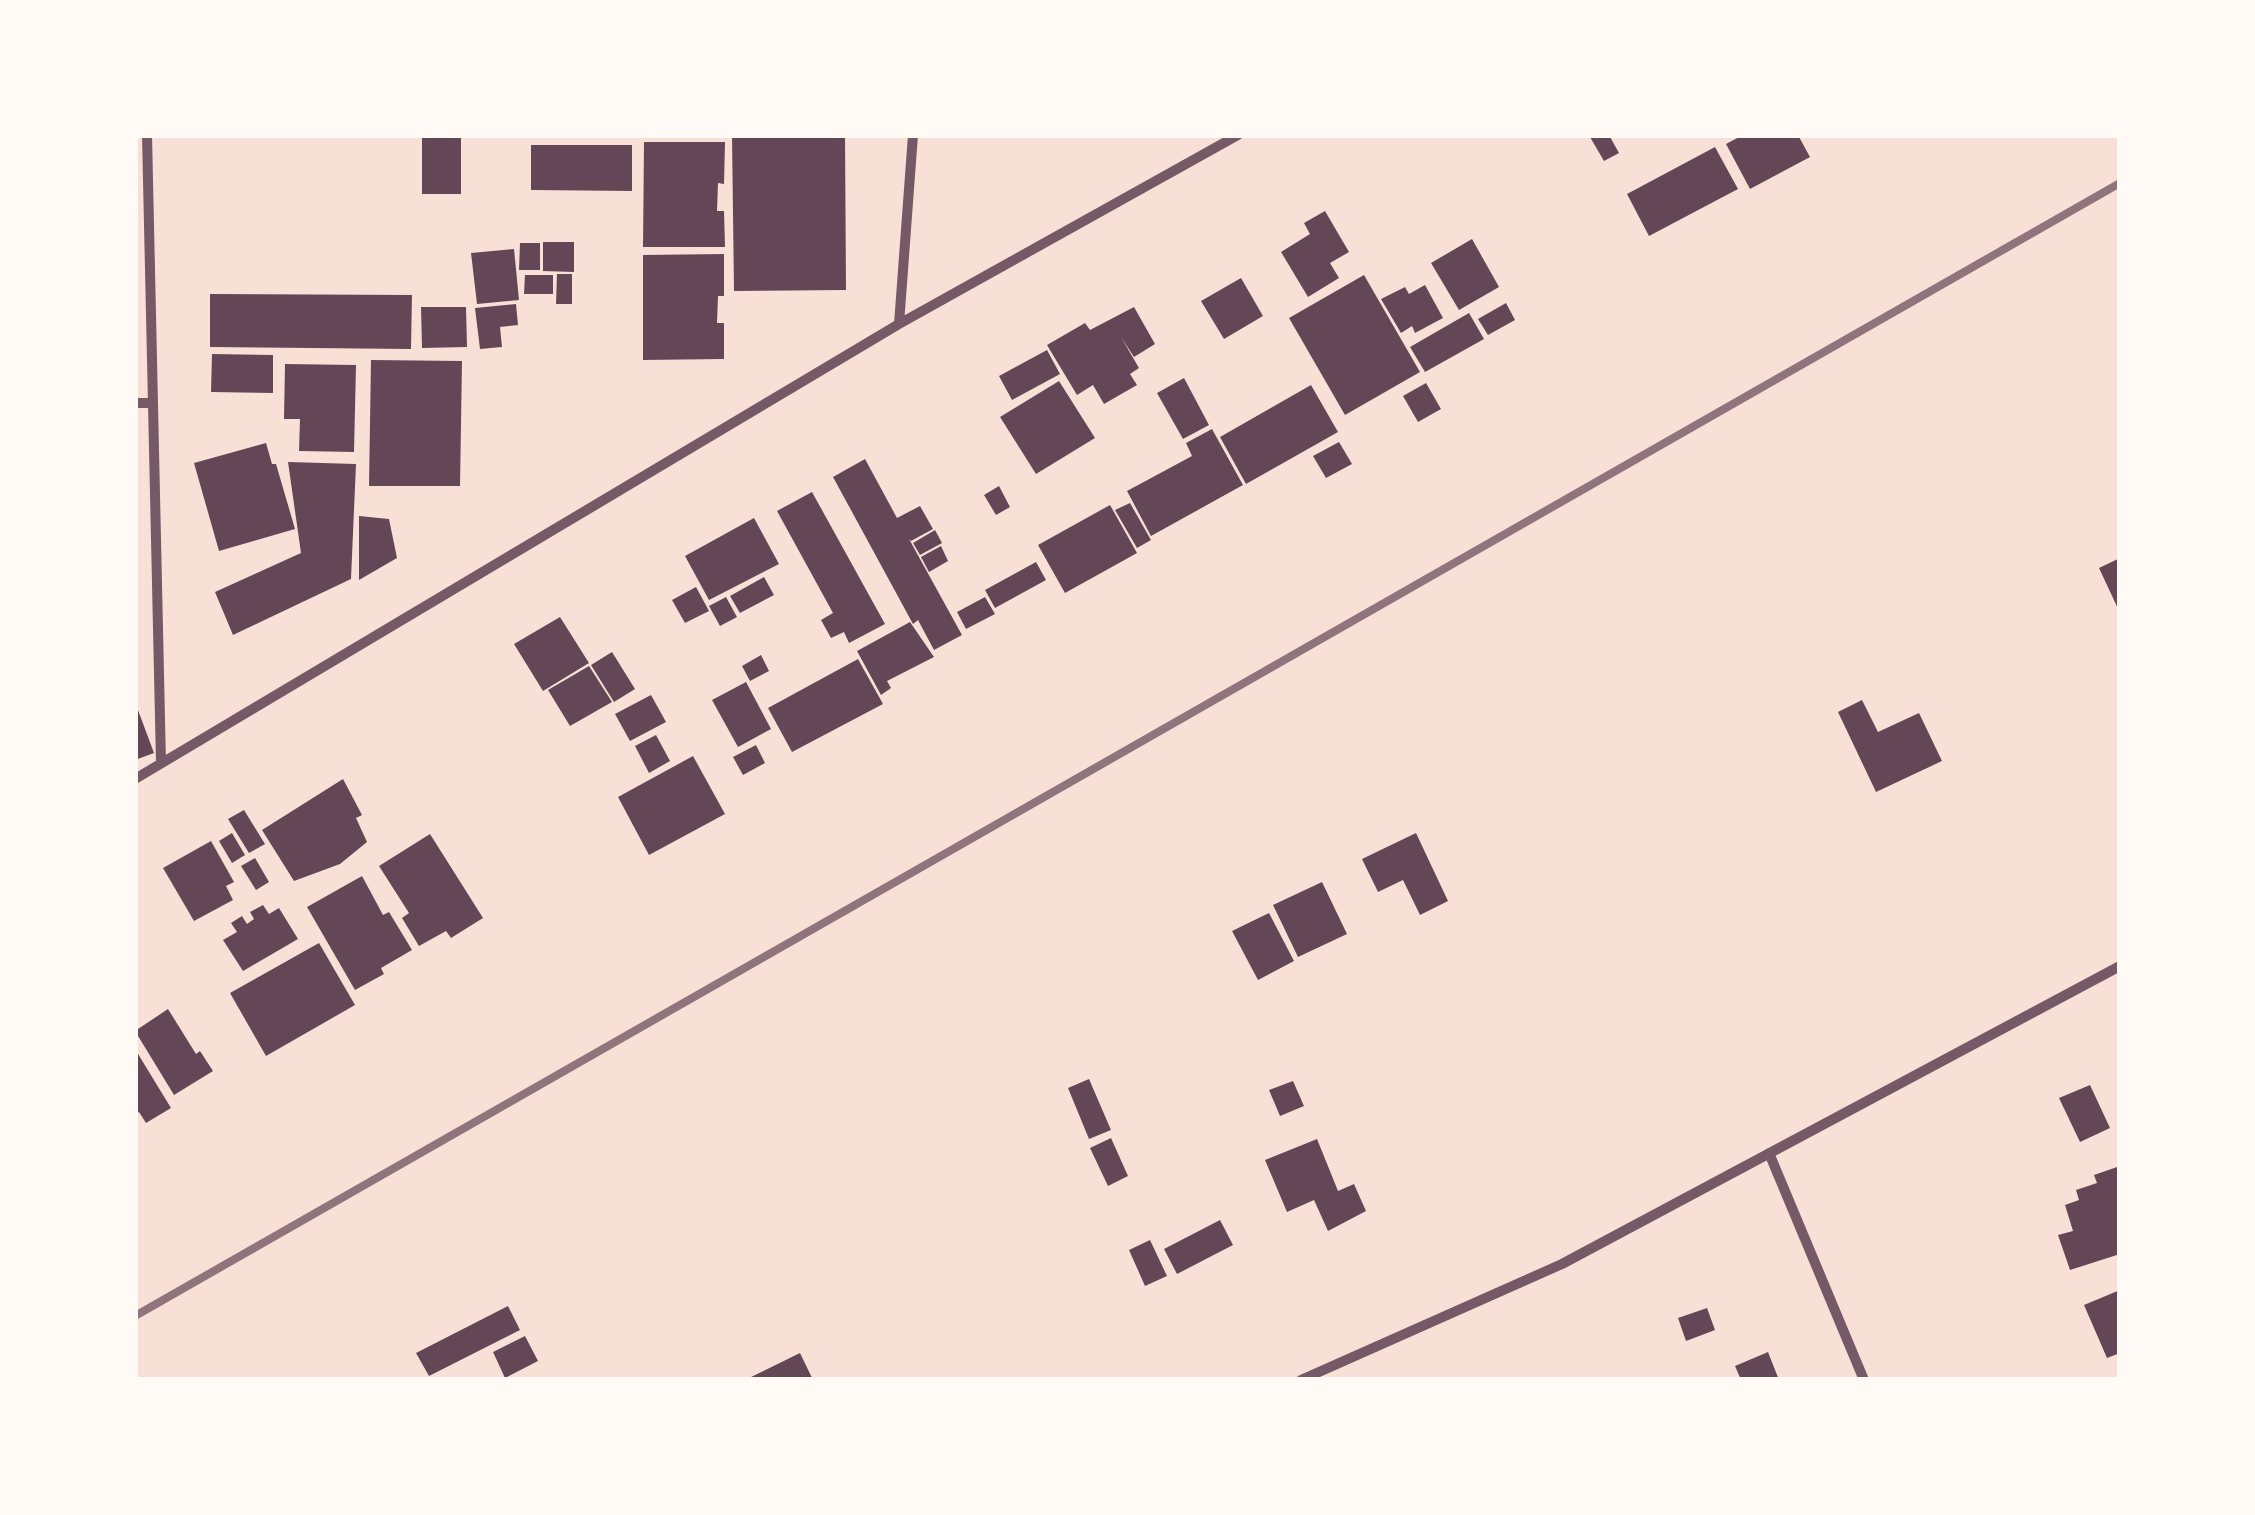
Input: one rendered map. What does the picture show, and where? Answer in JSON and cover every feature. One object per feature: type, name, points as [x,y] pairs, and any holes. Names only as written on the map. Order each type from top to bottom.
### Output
[{"type":"street","points":[[147,135],[161,763]]},
{"type":"street","points":[[900,324],[912,135]]},
{"type":"street","points":[[135,779],[900,324],[1238,135]]},
{"type":"street","points":[[135,403],[153,403]]},
{"type":"street","points":[[1301,1380],[1562,1264],[2120,966]]},
{"type":"street","points":[[1769,1153],[1864,1380]]},
{"type":"building","points":[[845,135],[846,290],[734,291],[732,136]]},
{"type":"building","points":[[1609,135],[1619,153],[1604,161],[1590,137]]},
{"type":"building","points":[[1743,135],[1798,135],[1810,157],[1750,189],[1726,144]]},
{"type":"building","points":[[422,137],[461,138],[461,194],[422,194]]},
{"type":"building","points":[[644,142],[725,142],[724,184],[718,183],[717,211],[724,211],[725,247],[643,247]]},
{"type":"building","points":[[531,145],[632,145],[632,191],[531,190]]},
{"type":"building","points":[[1715,147],[1738,189],[1649,236],[1627,194]]},
{"type":"building","points":[[1325,211],[1349,252],[1330,263],[1339,278],[1308,297],[1281,252],[1310,234],[1304,223]]},
{"type":"building","points":[[1472,239],[1499,287],[1459,310],[1431,263]]},
{"type":"building","points":[[543,242],[574,242],[574,272],[543,271]]},
{"type":"building","points":[[520,243],[540,243],[540,270],[519,270]]},
{"type":"building","points":[[514,249],[519,300],[477,304],[471,253]]},
{"type":"building","points":[[724,254],[724,296],[718,296],[717,323],[724,323],[724,359],[643,360],[643,255]]},
{"type":"building","points":[[557,274],[572,274],[572,304],[556,304]]},
{"type":"building","points":[[525,275],[553,275],[553,294],[524,294]]},
{"type":"building","points":[[1364,275],[1420,372],[1345,415],[1289,318]]},
{"type":"building","points":[[1241,278],[1263,316],[1224,339],[1201,301]]},
{"type":"building","points":[[1425,285],[1443,318],[1415,333],[1412,326],[1401,333],[1381,299],[1405,287],[1409,294]]},
{"type":"building","points":[[210,294],[412,295],[411,349],[210,347]]},
{"type":"building","points":[[1506,303],[1515,320],[1488,335],[1478,319]]},
{"type":"building","points":[[516,304],[518,325],[500,327],[502,347],[480,349],[475,308]]},
{"type":"building","points":[[421,307],[466,307],[467,347],[422,348]]},
{"type":"building","points":[[1134,307],[1155,344],[1134,357],[1121,337],[1139,368],[1130,374],[1137,385],[1104,404],[1093,385],[1077,395],[1047,345],[1085,323],[1090,330]]},
{"type":"building","points":[[1469,313],[1484,339],[1425,372],[1410,347]]},
{"type":"building","points":[[1047,350],[1060,374],[1012,400],[999,376]]},
{"type":"building","points":[[212,354],[273,355],[273,393],[211,392]]},
{"type":"building","points":[[371,360],[462,361],[460,486],[369,486]]},
{"type":"building","points":[[285,364],[356,365],[354,452],[299,451],[300,419],[284,419]]},
{"type":"building","points":[[1184,378],[1209,425],[1183,439],[1157,393]]},
{"type":"building","points":[[1059,381],[1095,438],[1036,474],[1000,417]]},
{"type":"building","points":[[1426,383],[1441,409],[1418,422],[1403,396]]},
{"type":"building","points":[[1311,385],[1338,432],[1246,484],[1220,437]]},
{"type":"building","points":[[1212,429],[1243,485],[1151,536],[1127,491],[1192,456],[1186,443]]},
{"type":"building","points":[[1339,442],[1352,464],[1326,478],[1313,456]]},
{"type":"building","points":[[266,443],[295,529],[219,551],[194,463]]},
{"type":"building","points":[[865,459],[897,518],[920,506],[933,529],[909,539],[962,635],[934,650],[918,620],[913,624],[833,477]]},
{"type":"building","points":[[288,462],[356,464],[351,579],[233,635],[215,592],[301,553]]},
{"type":"building","points":[[999,486],[1010,507],[996,515],[984,495]]},
{"type":"building","points":[[812,492],[885,624],[849,643],[844,632],[831,638],[821,620],[833,613],[777,511]]},
{"type":"building","points":[[1130,503],[1151,540],[1137,548],[1115,510]]},
{"type":"building","points":[[1110,505],[1137,553],[1065,593],[1038,545]]},
{"type":"building","points":[[359,516],[389,519],[397,558],[359,580]]},
{"type":"building","points":[[754,518],[779,564],[709,600],[685,556]]},
{"type":"building","points":[[935,530],[942,543],[920,555],[913,543]]},
{"type":"building","points":[[941,546],[948,561],[929,572],[921,557]]},
{"type":"building","points":[[2120,558],[2120,613],[2099,568]]},
{"type":"building","points":[[1036,562],[1046,580],[995,608],[985,590]]},
{"type":"building","points":[[764,577],[774,595],[740,613],[730,596]]},
{"type":"building","points":[[696,587],[709,611],[685,623],[672,600]]},
{"type":"building","points":[[726,597],[737,617],[720,626],[709,606]]},
{"type":"building","points":[[985,597],[995,614],[966,629],[957,612]]},
{"type":"building","points":[[560,617],[589,663],[543,691],[514,644]]},
{"type":"building","points":[[910,622],[934,657],[887,681],[891,688],[881,695],[857,651]]},
{"type":"building","points":[[612,652],[635,689],[614,702],[591,665]]},
{"type":"building","points":[[761,655],[769,671],[750,681],[742,666]]},
{"type":"building","points":[[858,659],[883,704],[792,752],[768,708]]},
{"type":"building","points":[[589,666],[612,702],[570,726],[548,690]]},
{"type":"building","points":[[746,682],[771,729],[738,747],[712,700]]},
{"type":"building","points":[[651,695],[666,722],[630,741],[615,714]]},
{"type":"building","points":[[1862,700],[1878,732],[1919,713],[1942,761],[1876,792],[1838,712]]},
{"type":"building","points":[[135,702],[154,753],[135,760]]},
{"type":"building","points":[[656,735],[670,761],[649,773],[635,746]]},
{"type":"building","points":[[756,745],[765,763],[743,775],[733,757]]},
{"type":"building","points":[[693,756],[725,814],[649,855],[618,797]]},
{"type":"building","points":[[343,779],[362,815],[356,818],[367,842],[340,864],[294,881],[262,830]]},
{"type":"building","points":[[244,810],[265,844],[249,853],[228,819]]},
{"type":"building","points":[[232,833],[245,855],[232,863],[219,841]]},
{"type":"building","points":[[1416,833],[1448,901],[1420,915],[1403,880],[1378,892],[1362,859]]},
{"type":"building","points":[[430,834],[483,918],[451,938],[446,931],[419,946],[402,918],[409,913],[379,866]]},
{"type":"building","points":[[211,841],[234,882],[226,886],[233,900],[194,921],[163,868]]},
{"type":"building","points":[[255,858],[269,882],[256,890],[241,866]]},
{"type":"building","points":[[362,876],[383,915],[389,912],[412,950],[381,968],[384,974],[355,990],[307,907]]},
{"type":"building","points":[[1322,882],[1347,934],[1298,957],[1273,905]]},
{"type":"building","points":[[263,905],[269,914],[279,908],[298,939],[243,971],[223,940],[237,932],[231,923],[242,916],[247,924],[254,919],[250,912]]},
{"type":"building","points":[[1269,913],[1294,961],[1258,980],[1232,931]]},
{"type":"building","points":[[319,943],[355,1005],[266,1056],[230,993]]},
{"type":"building","points":[[168,1009],[196,1054],[200,1051],[213,1071],[174,1095],[135,1031]]},
{"type":"building","points":[[135,1049],[171,1108],[146,1123],[139,1112],[135,1115]]},
{"type":"building","points":[[1089,1079],[1111,1130],[1089,1139],[1068,1088]]},
{"type":"building","points":[[1293,1081],[1304,1106],[1280,1116],[1269,1090]]},
{"type":"building","points":[[2090,1085],[2110,1128],[2080,1142],[2059,1098]]},
{"type":"building","points":[[1111,1138],[1128,1176],[1108,1186],[1090,1148]]},
{"type":"building","points":[[1317,1139],[1338,1191],[1354,1184],[1366,1211],[1328,1231],[1314,1200],[1287,1212],[1265,1160]]},
{"type":"building","points":[[2120,1166],[2120,1254],[2070,1270],[2058,1235],[2073,1231],[2065,1205],[2079,1200],[2076,1190],[2097,1183],[2094,1175]]},
{"type":"building","points":[[1220,1220],[1233,1245],[1177,1274],[1164,1249]]},
{"type":"building","points":[[1150,1240],[1167,1276],[1145,1286],[1129,1250]]},
{"type":"building","points":[[2120,1290],[2120,1353],[2107,1358],[2084,1305]]},
{"type":"building","points":[[508,1306],[520,1330],[429,1376],[416,1353]]},
{"type":"building","points":[[1707,1308],[1715,1330],[1686,1341],[1678,1318]]},
{"type":"building","points":[[525,1336],[538,1361],[505,1378],[493,1352]]},
{"type":"building","points":[[1768,1352],[1779,1380],[1741,1380],[1735,1366]]},
{"type":"building","points":[[800,1353],[813,1380],[745,1380]]},
{"type":"railway","points":[[135,1316],[2120,183]]}]
